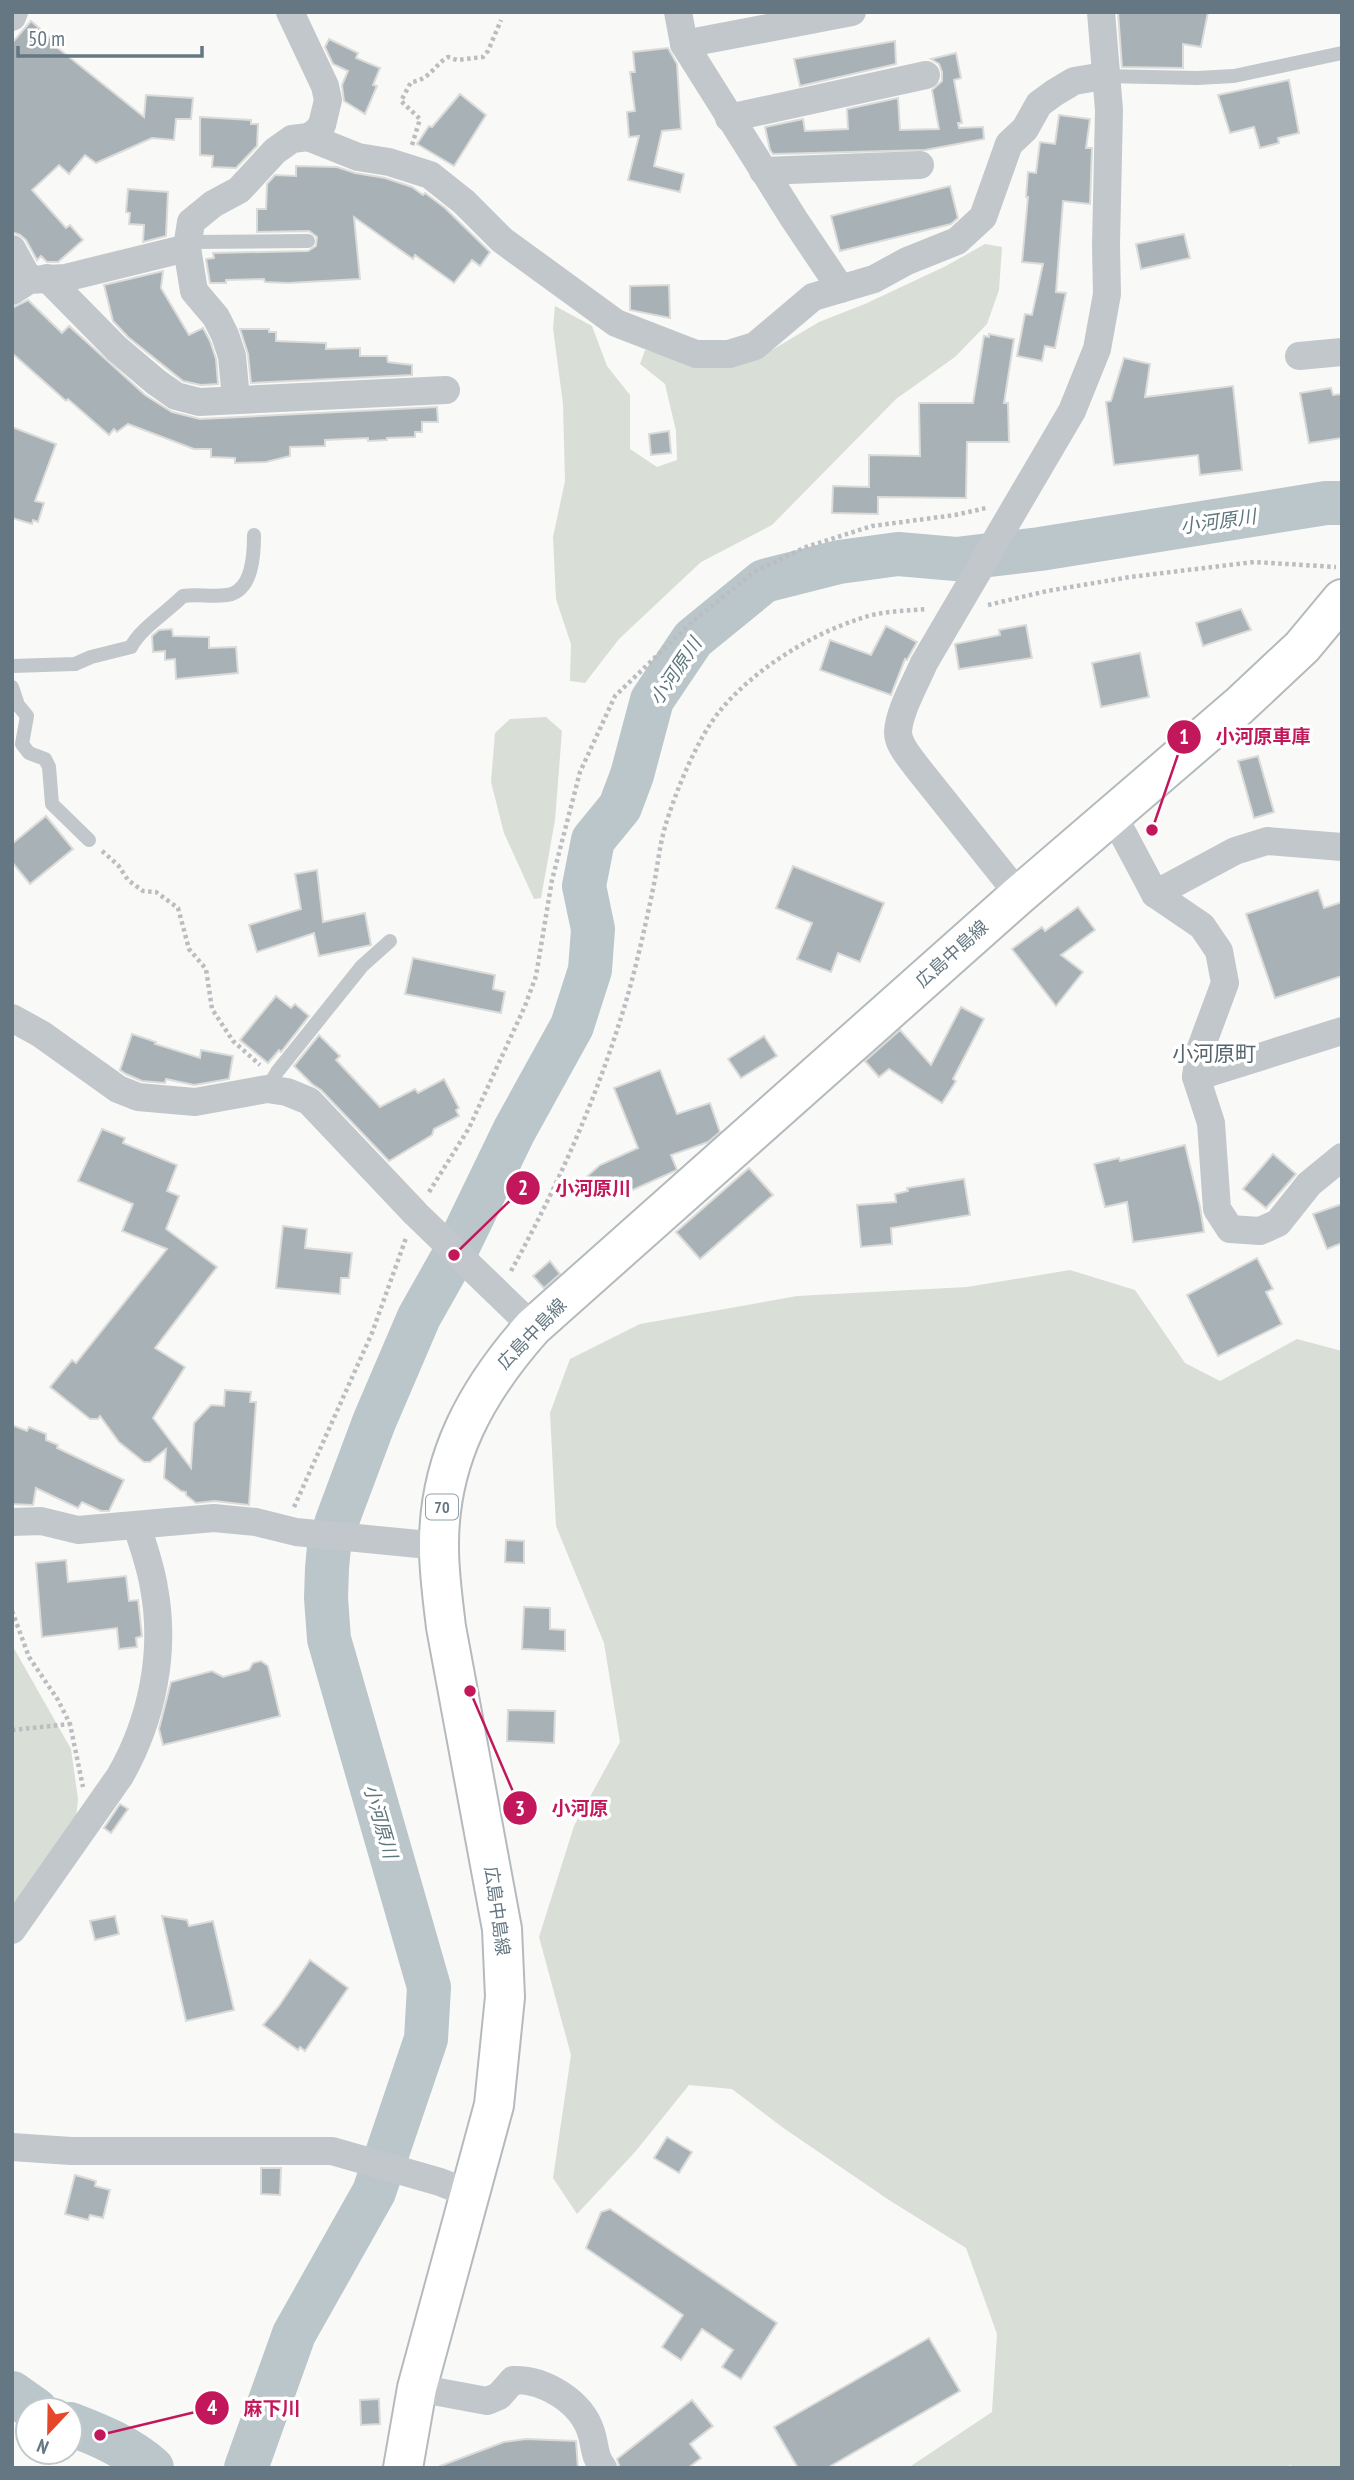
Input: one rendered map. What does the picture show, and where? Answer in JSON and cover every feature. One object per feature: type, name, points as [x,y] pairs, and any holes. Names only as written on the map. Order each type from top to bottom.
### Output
[{"type":"main road","name":"広島中島線","points":[[403,2468],[455,2188],[494,2105],[505,1997],[502,1929],[446,1628],[439,1546],[442,1502],[449,1468],[462,1431],[483,1390],[506,1357],[533,1327],[1018,895],[1239,706],[1302,647],[1342,599]]},
{"type":"street","points":[[236,399],[232,356],[216,317],[194,292],[187,245],[191,222],[213,204],[239,190],[275,151],[292,139],[308,137],[321,125],[328,100],[316,63],[290,12]]},
{"type":"street","points":[[678,12],[684,44],[841,289]]},
{"type":"street","points":[[684,44],[852,12]]},
{"type":"street","points":[[1018,895],[916,766],[903,748],[898,732],[905,705],[924,663],[1072,411],[1097,349],[1107,294],[1109,110],[1104,76],[1101,12]]},
{"type":"street","points":[[729,118],[926,75]]},
{"type":"street","points":[[308,137],[358,156],[430,175],[524,257],[617,323],[696,354],[729,354],[755,346],[813,298],[874,279],[906,261],[957,242],[983,217],[1009,144],[1025,129],[1039,104],[1074,81],[1104,76]]},
{"type":"street","points":[[764,172],[920,165]]},
{"type":"street","points":[[29,283],[65,278],[187,245]]},
{"type":"street","points":[[12,249],[29,283],[176,396],[199,402],[446,390]]},
{"type":"street","points":[[1299,356],[1342,352]]},
{"type":"street","points":[[1113,815],[1155,894],[1202,926],[1219,951],[1225,983],[1199,1053],[1196,1077],[1211,1123],[1217,1209],[1230,1229],[1260,1231],[1278,1223],[1309,1184],[1342,1157]]},
{"type":"street","points":[[1155,894],[1235,851],[1267,841],[1342,847]]},
{"type":"street","points":[[12,1018],[61,1047],[118,1089],[138,1097],[195,1102],[270,1083],[309,1101],[416,1214],[533,1327]]},
{"type":"street","points":[[1196,1077],[1342,1031]]},
{"type":"street","points":[[12,1522],[41,1521],[78,1530],[214,1518],[256,1522],[290,1530],[439,1546]]},
{"type":"street","points":[[12,1930],[120,1776],[134,1751],[159,1650],[154,1588],[137,1526]]},
{"type":"street","points":[[12,2147],[71,2151],[332,2151],[455,2188]]},
{"type":"street","points":[[417,2388],[487,2401],[499,2396],[513,2380],[527,2380],[566,2398],[583,2415],[591,2432],[594,2455],[603,2468]]},
{"type":"lane","points":[[1104,76],[1234,76],[1342,53]]},
{"type":"lane","points":[[187,245],[308,242]]},
{"type":"lane","points":[[12,667],[75,664],[91,657],[131,648],[136,637],[166,614],[183,596],[229,595],[237,590],[252,568],[254,535]]},
{"type":"lane","points":[[12,687],[18,705],[27,716],[22,744],[29,753],[45,759],[49,768],[52,804],[89,840]]},
{"type":"lane","points":[[270,1083],[362,966],[390,940]]},
{"type":"path","points":[[404,166],[420,119],[401,101],[411,82],[420,81],[430,75],[448,57],[457,60],[483,57],[501,20]]},
{"type":"path","points":[[290,1530],[331,1419],[372,1333],[416,1214],[469,1128],[526,1006],[536,976],[552,880],[580,772],[615,696],[692,622],[754,572],[835,536],[872,526],[975,511],[1020,501]]},
{"type":"path","points":[[499,1293],[551,1193],[585,1116],[630,987],[664,829],[673,802],[695,753],[719,713],[748,684],[782,656],[859,618],[887,612],[959,604],[988,605],[1047,591],[1130,577],[1254,562],[1342,568]]},
{"type":"path","points":[[89,840],[118,865],[128,880],[143,891],[162,896],[177,908],[189,949],[206,968],[212,1009],[233,1041],[270,1083]]},
{"type":"path","points":[[12,1611],[29,1657],[58,1700],[70,1724],[89,1819]]},
{"type":"path","points":[[12,1730],[70,1724]]},
{"type":"shaded area","points":[[985,244],[1002,247],[999,290],[987,324],[955,357],[896,399],[772,525],[701,562],[619,639],[585,683],[570,681],[571,644],[556,599],[553,537],[565,481],[563,404],[553,328],[555,306],[592,326],[607,366],[630,395],[630,449],[657,467],[677,460],[676,431],[665,384],[640,364],[645,350],[712,363],[762,356],[819,322],[946,266]]},
{"type":"shaded area","points":[[546,717],[562,731],[555,820],[541,898],[534,899],[504,833],[491,782],[495,733],[510,719]]},
{"type":"shaded area","points":[[1070,1270],[1135,1290],[1185,1363],[1220,1381],[1297,1339],[1342,1351],[1342,2468],[1295,2468],[1290,2465],[1286,2468],[908,2468],[992,2412],[997,2334],[966,2248],[889,2200],[782,2127],[732,2089],[689,2085],[635,2152],[577,2214],[553,2178],[571,2055],[539,1937],[574,1826],[620,1742],[604,1643],[556,1526],[550,1413],[570,1359],[640,1324],[797,1296],[967,1287]]},
{"type":"shaded area","points":[[12,1645],[71,1749],[78,1799],[75,1828],[12,1911]]},
{"type":"building","points":[[1118,12],[1208,12],[1201,47],[1183,44],[1183,68],[1122,67]]},
{"type":"building","points":[[31,21],[61,47],[59,49],[144,117],[146,95],[193,98],[191,119],[176,119],[174,140],[152,138],[96,163],[85,155],[69,174],[59,165],[32,190],[66,228],[70,225],[83,240],[58,262],[47,262],[41,256],[37,260],[26,240],[12,232],[12,43]]},
{"type":"building","points":[[329,39],[358,53],[356,58],[380,68],[373,85],[377,86],[365,114],[344,101],[342,85],[348,71],[333,64],[325,47]]},
{"type":"building","points":[[895,41],[896,64],[800,86],[794,59]]},
{"type":"building","points":[[668,48],[677,64],[681,129],[662,131],[654,166],[684,174],[680,192],[628,180],[639,136],[629,137],[627,112],[635,111],[630,72],[635,72],[633,52]]},
{"type":"building","points":[[956,53],[961,78],[954,80],[962,123],[958,123],[959,128],[983,127],[984,139],[925,150],[773,154],[770,150],[765,127],[803,119],[805,131],[848,129],[847,109],[898,98],[900,130],[939,129],[932,90],[942,81],[942,72],[939,64],[931,59]]},
{"type":"building","points":[[1289,80],[1299,133],[1278,138],[1279,143],[1260,148],[1254,127],[1230,133],[1218,95]]},
{"type":"building","points":[[460,94],[486,115],[454,166],[417,144],[429,126],[432,127]]},
{"type":"building","points":[[1059,115],[1090,119],[1086,148],[1092,148],[1090,204],[1063,201],[1056,292],[1066,293],[1055,348],[1045,346],[1042,361],[1017,356],[1025,314],[1032,315],[1043,264],[1022,262],[1026,197],[1028,172],[1036,173],[1040,142],[1055,144]]},
{"type":"building","points":[[200,117],[251,120],[251,124],[258,124],[257,146],[236,168],[212,167],[213,156],[200,155]]},
{"type":"building","points":[[296,166],[337,167],[412,187],[445,208],[490,252],[480,266],[472,260],[454,283],[415,255],[413,259],[354,217],[360,279],[288,283],[265,282],[264,279],[226,280],[226,283],[210,283],[206,259],[214,258],[213,253],[308,251],[316,246],[317,237],[309,231],[257,232],[257,209],[266,209],[267,184],[275,175],[296,176]]},
{"type":"building","points":[[950,186],[958,218],[951,224],[840,251],[831,216]]},
{"type":"building","points":[[128,189],[168,192],[166,236],[143,242],[144,225],[129,224],[130,213],[126,212]]},
{"type":"building","points":[[1184,234],[1190,258],[1141,269],[1136,244]]},
{"type":"building","points":[[163,271],[161,288],[189,335],[203,328],[210,341],[216,359],[218,384],[201,385],[183,381],[128,337],[113,321],[104,285]]},
{"type":"building","points":[[669,285],[670,318],[630,310],[630,286]]},
{"type":"building","points":[[28,300],[62,333],[69,326],[145,395],[172,412],[200,419],[437,407],[438,422],[422,422],[422,432],[415,432],[415,437],[368,441],[368,438],[325,440],[325,446],[290,447],[290,456],[266,462],[235,463],[235,458],[211,457],[211,449],[194,449],[128,424],[117,432],[114,429],[109,435],[12,353],[12,308]]},
{"type":"building","points":[[240,329],[269,329],[269,332],[276,332],[276,341],[326,343],[326,349],[360,348],[360,356],[387,356],[388,362],[412,365],[412,375],[251,383],[248,354]]},
{"type":"building","points":[[989,334],[1014,339],[1004,403],[1008,403],[1009,442],[967,442],[966,498],[878,497],[878,514],[832,513],[833,486],[869,487],[869,455],[920,456],[919,403],[973,403],[984,336],[989,337]]},
{"type":"building","points":[[1124,358],[1150,364],[1145,397],[1233,386],[1242,470],[1200,475],[1198,455],[1114,465],[1106,402],[1111,401]]},
{"type":"building","points":[[1331,388],[1333,395],[1342,394],[1342,438],[1309,443],[1300,393]]},
{"type":"building","points":[[12,427],[56,444],[35,501],[44,503],[38,522],[33,520],[32,524],[12,518]]},
{"type":"building","points":[[669,431],[671,453],[651,455],[649,434]]},
{"type":"building","points":[[1241,609],[1251,630],[1203,646],[1196,623]]},
{"type":"building","points":[[1026,625],[1032,658],[959,669],[955,644],[1000,635],[999,630]]},
{"type":"building","points":[[886,626],[917,642],[907,660],[905,659],[891,695],[820,670],[830,640],[871,655]]},
{"type":"building","points":[[172,629],[173,636],[209,637],[209,648],[236,647],[238,673],[176,679],[175,659],[165,660],[165,651],[153,652],[152,636],[159,630]]},
{"type":"building","points":[[1140,653],[1149,697],[1101,707],[1092,663]]},
{"type":"building","points":[[1258,756],[1274,812],[1254,818],[1238,761]]},
{"type":"building","points":[[46,816],[73,849],[30,884],[12,862],[12,844]]},
{"type":"building","points":[[793,866],[884,903],[860,962],[838,953],[831,972],[797,959],[812,923],[776,908]]},
{"type":"building","points":[[317,870],[323,922],[365,913],[371,945],[319,956],[314,933],[257,952],[249,925],[301,909],[295,874]]},
{"type":"building","points":[[1318,890],[1324,908],[1342,902],[1342,976],[1275,998],[1246,914]]},
{"type":"building","points":[[1078,907],[1095,930],[1061,955],[1083,972],[1056,1006],[1012,949],[1042,927],[1045,931]]},
{"type":"building","points":[[413,958],[495,975],[493,989],[505,992],[501,1013],[405,994]]},
{"type":"building","points":[[276,996],[291,1008],[295,1004],[309,1016],[281,1052],[279,1050],[268,1063],[240,1040]]},
{"type":"building","points":[[961,1007],[984,1019],[953,1079],[956,1081],[942,1103],[889,1069],[879,1077],[865,1061],[900,1030],[931,1065]]},
{"type":"building","points":[[132,1034],[200,1058],[201,1050],[233,1056],[229,1079],[194,1085],[166,1079],[165,1083],[142,1081],[126,1074],[120,1070]]},
{"type":"building","points":[[319,1035],[340,1056],[336,1060],[380,1107],[415,1089],[418,1093],[444,1079],[459,1108],[456,1110],[459,1116],[434,1129],[432,1135],[389,1161],[321,1090],[294,1066]]},
{"type":"building","points":[[764,1036],[777,1056],[741,1078],[728,1059]]},
{"type":"building","points":[[660,1070],[677,1114],[710,1103],[720,1132],[708,1142],[671,1155],[677,1170],[628,1192],[621,1178],[599,1198],[583,1180],[600,1165],[638,1148],[614,1088]]},
{"type":"building","points":[[102,1129],[125,1138],[123,1143],[177,1165],[167,1191],[179,1196],[166,1229],[217,1267],[155,1348],[185,1367],[153,1418],[191,1468],[194,1423],[211,1405],[224,1406],[225,1390],[251,1392],[250,1402],[256,1402],[249,1505],[215,1501],[196,1503],[186,1492],[164,1478],[166,1449],[150,1462],[144,1462],[119,1442],[100,1416],[98,1419],[90,1419],[50,1387],[72,1360],[76,1363],[167,1249],[122,1231],[133,1204],[78,1181]]},
{"type":"building","points":[[1185,1145],[1204,1232],[1133,1242],[1127,1202],[1105,1207],[1094,1164],[1119,1158],[1120,1161]]},
{"type":"building","points":[[1273,1154],[1296,1174],[1266,1208],[1243,1189]]},
{"type":"building","points":[[749,1168],[773,1195],[700,1259],[676,1232]]},
{"type":"building","points":[[964,1179],[970,1215],[891,1228],[892,1244],[861,1247],[857,1205],[896,1202],[895,1194],[908,1191],[907,1188]]},
{"type":"building","points":[[1342,1204],[1342,1243],[1327,1249],[1313,1214]]},
{"type":"building","points":[[283,1226],[307,1229],[305,1248],[352,1253],[349,1278],[341,1278],[340,1294],[276,1288]]},
{"type":"building","points":[[1257,1258],[1273,1289],[1266,1292],[1282,1324],[1218,1356],[1187,1295]]},
{"type":"building","points":[[550,1261],[560,1274],[544,1288],[533,1276]]},
{"type":"building","points":[[12,1425],[27,1431],[29,1427],[46,1434],[46,1440],[58,1445],[57,1448],[124,1480],[109,1511],[101,1511],[82,1502],[78,1508],[36,1488],[33,1505],[12,1504]]},
{"type":"building","points":[[506,1540],[524,1541],[524,1563],[505,1562]]},
{"type":"building","points":[[66,1560],[68,1582],[126,1576],[129,1601],[138,1600],[142,1636],[136,1638],[137,1647],[119,1649],[117,1628],[42,1637],[36,1563]]},
{"type":"building","points":[[524,1607],[550,1608],[550,1629],[565,1630],[565,1651],[522,1649]]},
{"type":"building","points":[[261,1661],[268,1666],[280,1716],[163,1745],[159,1729],[171,1682],[212,1671],[223,1677],[249,1670],[253,1663]]},
{"type":"building","points":[[508,1710],[555,1711],[554,1743],[507,1741]]},
{"type":"building","points":[[120,1804],[128,1809],[111,1833],[104,1828]]},
{"type":"building","points":[[115,1916],[119,1934],[95,1940],[90,1921]]},
{"type":"building","points":[[162,1916],[187,1920],[189,1926],[213,1921],[234,2010],[186,2021]]},
{"type":"building","points":[[310,1960],[348,1988],[305,2051],[300,2047],[298,2050],[263,2025]]},
{"type":"building","points":[[667,2137],[692,2152],[679,2173],[654,2158]]},
{"type":"building","points":[[261,2168],[281,2168],[280,2195],[261,2194]]},
{"type":"building","points":[[75,2175],[96,2181],[95,2186],[110,2190],[103,2218],[90,2215],[88,2220],[65,2214]]},
{"type":"building","points":[[610,2209],[777,2323],[741,2379],[722,2367],[733,2350],[702,2329],[681,2360],[662,2347],[683,2315],[586,2248],[601,2212]]},
{"type":"building","points":[[929,2338],[960,2391],[827,2468],[798,2468],[774,2427]]},
{"type":"building","points":[[379,2399],[380,2424],[361,2425],[360,2400]]},
{"type":"building","points":[[692,2400],[713,2426],[690,2444],[701,2458],[688,2468],[620,2468],[617,2459]]},
{"type":"building","points":[[526,2439],[576,2441],[578,2468],[440,2468],[504,2442]]},
{"type":"waterway","name":"小河原川","points":[[246,2468],[294,2334],[374,2192],[426,2039],[429,1987],[329,1639],[326,1598],[329,1547],[374,1422],[419,1317],[454,1255],[514,1131],[572,1026],[590,970],[593,929],[584,886],[593,840],[620,807],[632,775],[652,700],[693,639],[764,581],[839,562],[898,554],[956,559],[1040,549],[1326,503],[1342,503]]},
{"type":"waterway","points":[[12,2393],[16,2396]]},
{"type":"waterway","points":[[84,2430],[123,2448],[152,2468]]},
{"type":"place","name":"小河原車庫","points":[[1152,830]]},
{"type":"place","name":"小河原川","points":[[454,1255]]},
{"type":"place","name":"小河原","points":[[470,1691]]},
{"type":"place","name":"麻下川","points":[[100,2435]]},
{"type":"district","name":"小河原町","points":[[1214,1054]]}]
